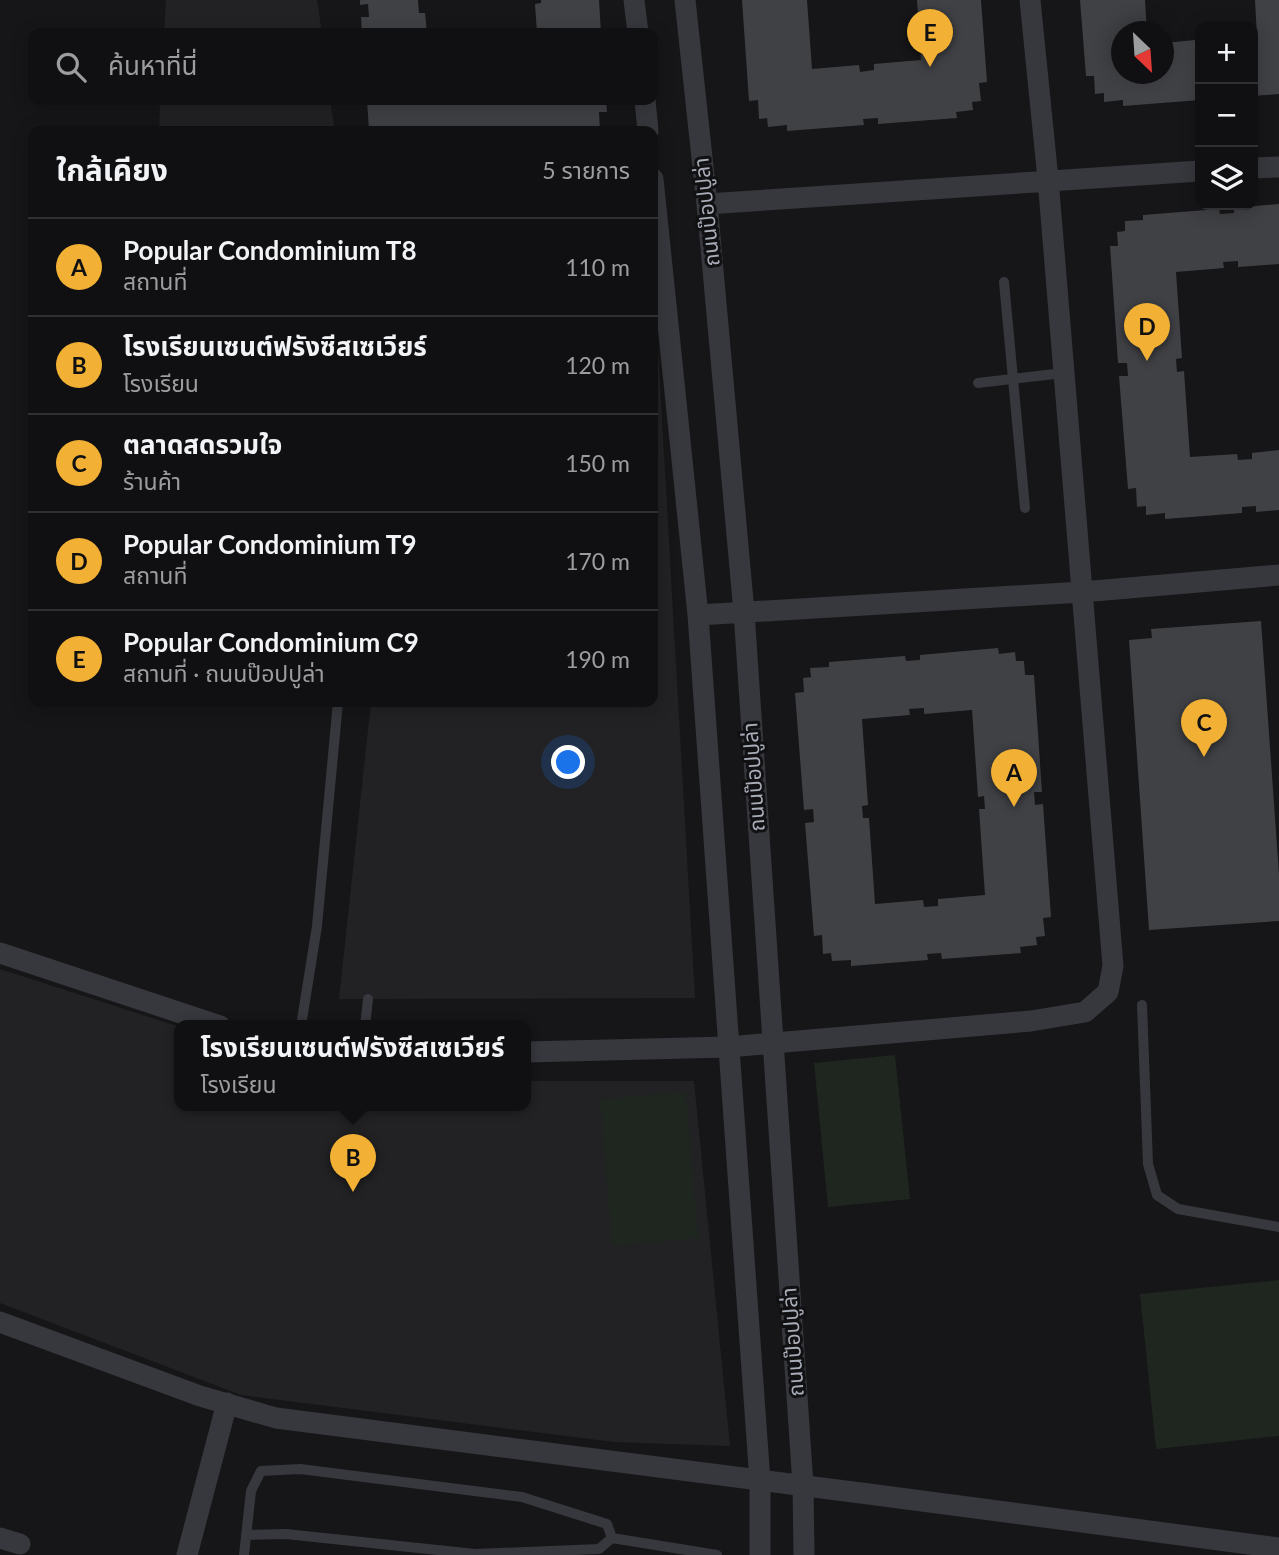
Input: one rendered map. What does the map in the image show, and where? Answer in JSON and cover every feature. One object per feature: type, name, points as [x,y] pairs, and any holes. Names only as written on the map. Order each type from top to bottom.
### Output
[{"type":"street","points":[[634,0],[637,28]]},
{"type":"street","name":"ถนนป๊อปปูล่า","points":[[685,0],[707,204],[744,611],[771,1044],[803,1485],[804,1555]]},
{"type":"street","points":[[531,1052],[728,1047],[1031,1021],[1085,1013],[1108,992],[1113,966],[1048,180],[1030,0]]},
{"type":"street","points":[[645,105],[648,126]]},
{"type":"street","points":[[1258,168],[1279,167]]},
{"type":"street","points":[[707,204],[1195,171]]},
{"type":"street","name":"ถนนป๊อปปูล่า","points":[[658,227],[698,615],[760,1481],[760,1555]]},
{"type":"street","points":[[698,615],[1082,592],[1279,575]]},
{"type":"street","points":[[0,953],[202,1020]]},
{"type":"street","points":[[0,1322],[200,1396],[276,1418],[1279,1548]]},
{"type":"street","points":[[187,1555],[227,1403]]},
{"type":"lane","points":[[1004,282],[1025,508]]},
{"type":"lane","points":[[978,383],[1063,373]]},
{"type":"lane","points":[[301,1020],[317,926],[338,707]]},
{"type":"lane","points":[[366,1020],[369,999]]},
{"type":"lane","points":[[1142,1005],[1148,1164],[1157,1195],[1178,1209],[1279,1227]]},
{"type":"lane","points":[[244,1555],[251,1491],[261,1471],[300,1469],[522,1497],[607,1524],[612,1538]]},
{"type":"lane","points":[[246,1535],[286,1534],[475,1554],[599,1549],[612,1538],[717,1555]]},
{"type":"shaded area","points":[[166,0],[317,0],[321,28],[164,28]]},
{"type":"shaded area","points":[[160,105],[331,105],[334,126],[159,126]]},
{"type":"shaded area","points":[[658,349],[695,998],[339,999],[370,707],[658,707]]},
{"type":"shaded area","points":[[0,969],[174,1025],[174,1111],[531,1111],[531,1081],[694,1081],[730,1446],[614,1442],[241,1395],[0,1303]]},
{"type":"shaded area","points":[[895,1055],[910,1199],[828,1207],[814,1063]]},
{"type":"shaded area","points":[[686,1092],[698,1238],[612,1246],[600,1099]]},
{"type":"shaded area","points":[[1279,1280],[1279,1436],[1156,1449],[1140,1294]]},
{"type":"building","points":[[360,0],[418,0],[419,13],[425,13],[426,28],[362,28],[361,17],[369,17],[368,4],[360,5]]},
{"type":"building","points":[[541,0],[599,0],[601,28],[537,28],[535,4],[541,3]]},
{"type":"building","points":[[742,0],[807,0],[812,69],[859,65],[860,72],[874,70],[874,64],[921,60],[917,0],[981,0],[987,82],[979,83],[981,101],[972,102],[973,110],[956,112],[957,118],[878,124],[878,118],[863,119],[864,125],[787,131],[787,125],[768,127],[767,118],[759,119],[758,100],[749,101]]},
{"type":"building","points":[[1080,0],[1145,0],[1146,21],[1111,21],[1111,84],[1174,84],[1174,42],[1195,40],[1195,100],[1123,106],[1123,100],[1104,102],[1104,93],[1095,94],[1094,76],[1086,76]]},
{"type":"building","points":[[1255,0],[1279,0],[1279,94],[1258,96]]},
{"type":"building","points":[[367,105],[606,105],[607,112],[599,112],[600,126],[369,126]]},
{"type":"building","points":[[1279,204],[1279,264],[1238,267],[1238,261],[1223,262],[1224,268],[1176,272],[1182,358],[1176,359],[1177,372],[1184,371],[1190,457],[1237,454],[1238,460],[1252,459],[1252,453],[1279,450],[1279,510],[1256,512],[1256,506],[1242,507],[1242,513],[1165,519],[1165,513],[1146,515],[1146,506],[1137,507],[1136,488],[1128,489],[1119,376],[1128,376],[1127,363],[1118,363],[1110,246],[1118,246],[1117,232],[1125,231],[1125,221],[1143,220],[1143,215],[1206,210],[1219,210],[1220,214],[1234,213],[1234,210],[1258,210],[1258,206]]},
{"type":"building","points":[[1261,621],[1279,874],[1279,921],[1149,930],[1129,640],[1152,638],[1151,629]]},
{"type":"building","points":[[998,648],[999,654],[1015,652],[1016,661],[1024,661],[1025,675],[1034,675],[1042,792],[1034,792],[1035,805],[1043,804],[1051,917],[1043,918],[1045,936],[1036,937],[1037,945],[1020,947],[1021,953],[942,959],[941,953],[927,954],[928,960],[851,966],[851,960],[832,961],[831,953],[823,954],[822,935],[814,936],[805,823],[814,822],[813,809],[804,810],[795,693],[804,692],[803,678],[811,677],[810,668],[829,667],[829,662],[905,656],[906,661],[920,660],[920,655]],"holes":[[[924,708],[924,714],[972,710],[978,797],[984,796],[985,809],[979,809],[985,895],[938,899],[938,906],[924,907],[923,900],[875,904],[869,818],[863,818],[862,806],[868,805],[862,719],[910,715],[909,709]]]},
{"type":"place","name":"Popular Condominium C9","points":[[930,67]]},
{"type":"place","name":"Popular Condominium T9","points":[[1147,361]]},
{"type":"place","name":"ตลาดสดรวมใจ","points":[[1204,757]]},
{"type":"place","name":"Popular Condominium T8","points":[[1014,807]]},
{"type":"place","name":"โรงเรียนเซนต์ฟรังซีสเซเวียร์","points":[[353,1192]]}]
